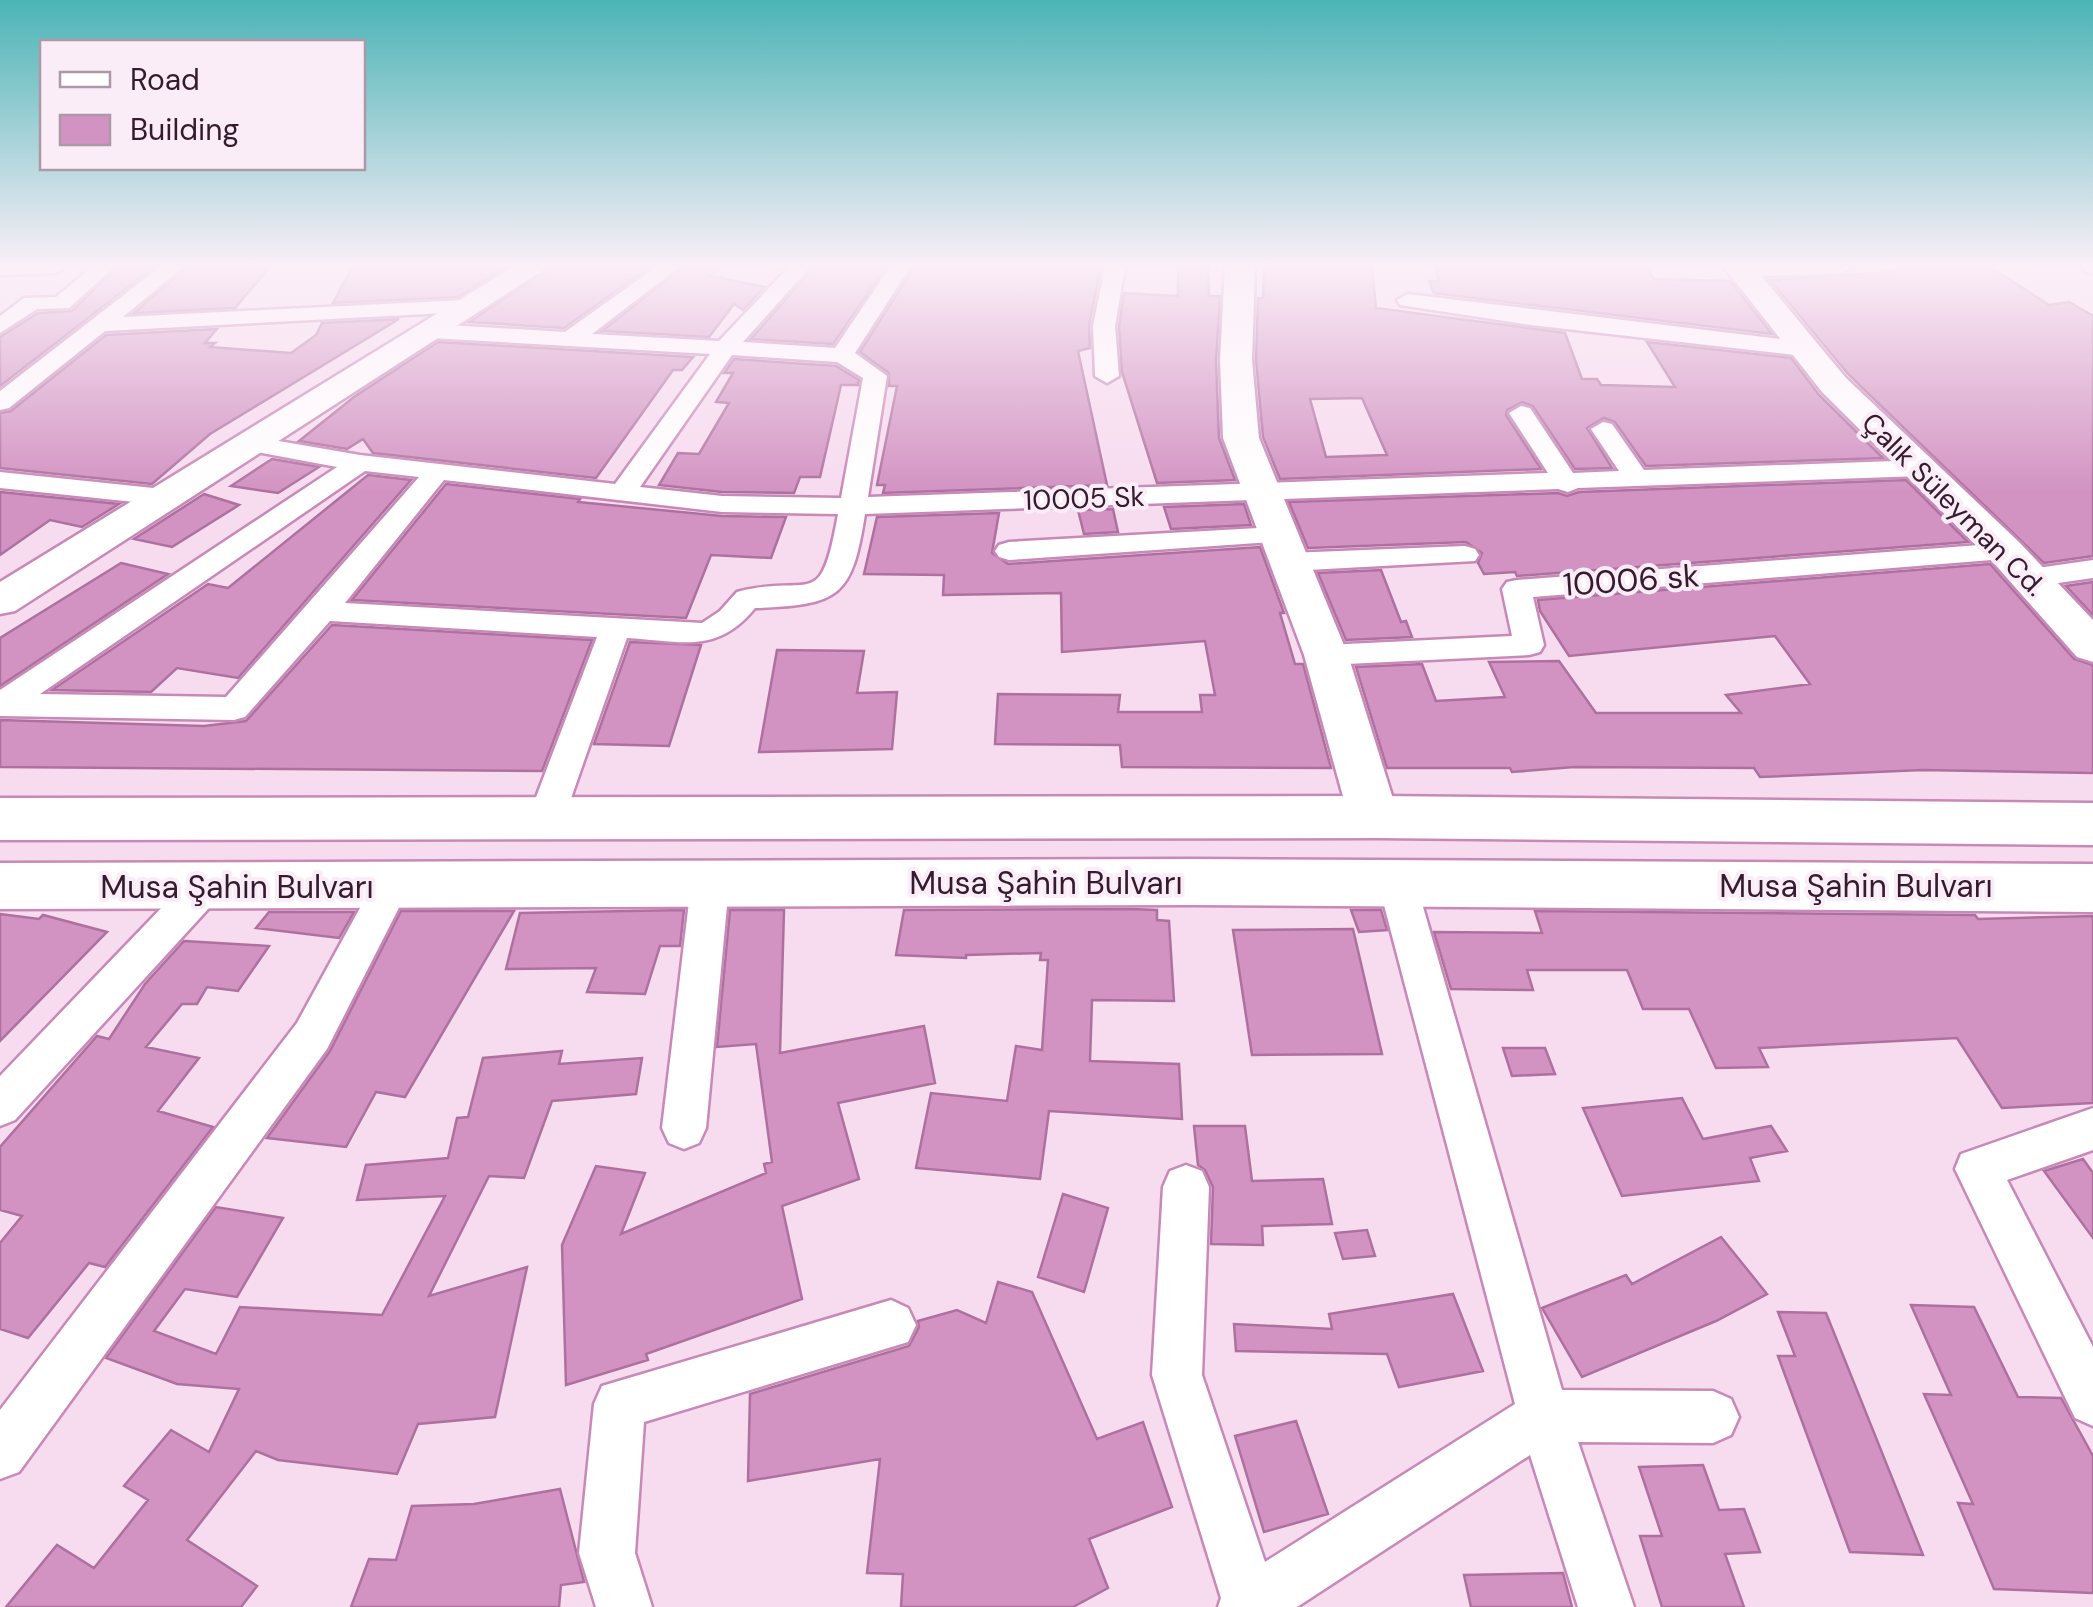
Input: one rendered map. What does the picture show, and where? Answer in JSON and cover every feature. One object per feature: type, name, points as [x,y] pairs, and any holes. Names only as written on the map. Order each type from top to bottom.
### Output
[{"type":"main road","name":"Musa Şahin Bulvarı","points":[[0,819],[1374,818],[2093,824]]},
{"type":"main road","name":"Musa Şahin Bulvarı","points":[[0,886],[207,884],[390,888],[1192,882],[2093,888]]},
{"type":"street","points":[[0,403],[81,342]]},
{"type":"street","points":[[0,601],[412,342]]},
{"type":"street","points":[[322,611],[706,633],[731,618],[747,598],[817,593],[838,580],[855,506],[875,376],[842,354],[621,342]]},
{"type":"street","points":[[624,490],[731,342]]},
{"type":"street","points":[[842,354],[850,342]]},
{"type":"street","points":[[1105,342],[1107,376]]},
{"type":"street","points":[[1237,342],[1241,438],[1326,655],[1374,818]]},
{"type":"street","points":[[1754,342],[1804,348]]},
{"type":"street","name":"Çalık Süleyman Cd.","points":[[1799,342],[1834,385],[2018,565],[2079,614],[2093,647]]},
{"type":"street","points":[[1522,412],[1568,484]]},
{"type":"street","points":[[1603,429],[1638,480]]},
{"type":"street","name":"10005 Sk","points":[[250,444],[360,463],[722,504],[855,506],[1568,484],[1922,468]]},
{"type":"street","points":[[0,705],[360,463]]},
{"type":"street","points":[[0,705],[234,709],[322,611],[438,471]]},
{"type":"street","points":[[0,480],[163,498]]},
{"type":"street","points":[[1008,551],[1283,548],[1465,555]]},
{"type":"street","points":[[2018,565],[2093,570]]},
{"type":"street","name":"10006 sk","points":[[1326,655],[1529,645],[1517,589],[2018,565]]},
{"type":"street","points":[[545,821],[615,630]]},
{"type":"street","points":[[0,1106],[207,884]]},
{"type":"street","points":[[684,1128],[710,885]]},
{"type":"street","points":[[1398,886],[1544,1416],[1606,1607]]},
{"type":"street","points":[[0,1453],[312,1036],[390,888]]},
{"type":"street","points":[[2093,1129],[1977,1169],[2093,1400]]},
{"type":"street","points":[[1186,1186],[1177,1375],[1248,1605],[1544,1416],[1713,1417]]},
{"type":"street","points":[[624,1607],[607,1553],[620,1404],[891,1325]]},
{"type":"building","points":[[0,342],[57,342],[0,386]]},
{"type":"building","points":[[97,342],[206,342],[215,343],[210,347],[291,353],[306,342],[361,342],[210,434],[152,484],[0,468],[0,413],[11,411]]},
{"type":"building","points":[[438,342],[693,357],[682,370],[673,370],[596,478],[373,453],[363,439],[347,449],[299,441],[354,397]]},
{"type":"building","points":[[866,342],[1090,342],[1090,348],[1078,351],[1107,485],[883,493],[885,485],[877,485],[897,386],[889,386],[889,373],[860,352]]},
{"type":"building","points":[[1120,342],[1217,342],[1219,438],[1235,480],[1157,483],[1122,372]]},
{"type":"building","points":[[1257,342],[1568,342],[1582,379],[1597,379],[1601,385],[1675,387],[1647,342],[1791,358],[1819,395],[1883,458],[1646,466],[1615,422],[1604,418],[1587,428],[1612,468],[1575,469],[1533,406],[1522,402],[1507,410],[1506,415],[1541,469],[1280,479],[1263,437]],"holes":[[[1362,398],[1387,455],[1326,457],[1310,399]]]},
{"type":"building","points":[[1822,342],[2093,342],[2093,556],[2044,563],[1849,375]]},
{"type":"building","points":[[734,359],[836,366],[859,380],[858,385],[841,385],[820,477],[800,477],[794,493],[722,492],[659,485],[678,453],[699,454],[729,403],[716,402],[733,373],[724,373]]},
{"type":"building","points":[[272,459],[319,467],[278,493],[231,486]]},
{"type":"building","points":[[368,475],[411,480],[238,678],[177,668],[151,692],[52,690],[208,584],[228,588]]},
{"type":"building","points":[[1906,480],[1968,542],[1517,576],[1515,572],[1484,574],[1478,563],[1482,553],[1466,542],[1308,548],[1289,502],[1558,493],[1567,496],[1579,492]]},
{"type":"building","points":[[446,484],[722,516],[786,517],[771,558],[711,555],[686,618],[352,600]]},
{"type":"building","points":[[0,492],[119,504],[82,527],[50,520],[0,555]]},
{"type":"building","points":[[204,494],[239,505],[172,547],[134,539]]},
{"type":"building","points":[[1244,504],[1251,525],[1171,529],[1164,507]]},
{"type":"building","points":[[1113,509],[1118,532],[1084,534],[1078,510]]},
{"type":"building","points":[[999,513],[992,553],[1008,564],[1260,547],[1284,613],[1280,613],[1295,664],[1303,664],[1331,768],[1122,767],[1120,745],[995,744],[998,694],[1120,695],[1118,712],[1202,712],[1200,695],[1215,695],[1205,641],[1062,652],[1061,593],[943,595],[944,575],[864,574],[877,517]]},
{"type":"building","points":[[121,563],[168,574],[0,686],[0,638]]},
{"type":"building","points":[[1990,564],[2074,659],[2093,665],[2093,773],[1922,770],[1760,777],[1754,768],[1574,767],[1512,772],[1510,768],[1387,768],[1356,667],[1422,664],[1436,701],[1505,697],[1489,662],[1559,661],[1596,713],[1741,713],[1726,695],[1810,684],[1775,636],[1569,656],[1540,611],[1538,600]]},
{"type":"building","points":[[1381,570],[1401,622],[1406,621],[1412,637],[1346,640],[1318,573]]},
{"type":"building","points":[[2093,582],[2093,615],[2066,586]]},
{"type":"building","points":[[332,625],[592,640],[542,771],[0,767],[0,720],[204,726],[246,721]]},
{"type":"building","points":[[630,642],[701,645],[669,746],[594,744]]},
{"type":"building","points":[[777,650],[864,651],[857,693],[897,692],[892,749],[759,752]]},
{"type":"building","points":[[684,910],[680,946],[660,946],[645,994],[587,992],[596,968],[506,969],[520,913]]},
{"type":"building","points":[[730,910],[784,910],[780,1053],[924,1026],[935,1083],[838,1103],[859,1179],[782,1206],[802,1299],[646,1354],[648,1360],[566,1385],[562,1245],[596,1166],[645,1173],[621,1234],[766,1173],[764,1164],[772,1162],[756,1044],[717,1047]]},
{"type":"building","points":[[904,910],[1157,910],[1157,920],[1169,921],[1174,1001],[1092,1000],[1090,1061],[1179,1064],[1182,1119],[1049,1111],[1040,1179],[916,1168],[931,1093],[1007,1101],[1016,1046],[1042,1050],[1048,960],[1040,960],[1041,953],[966,958],[896,955]]},
{"type":"building","points":[[1351,910],[1381,910],[1387,930],[1359,932]]},
{"type":"building","points":[[401,911],[514,911],[405,1097],[376,1092],[346,1147],[267,1138],[330,1051]]},
{"type":"building","points":[[1535,911],[1975,915],[1978,919],[2093,916],[2093,1103],[2002,1108],[1957,1038],[1759,1048],[1768,1067],[1716,1068],[1689,1009],[1643,1009],[1627,970],[1527,970],[1533,990],[1451,989],[1434,932],[1542,933]]},
{"type":"building","points":[[269,912],[354,912],[339,938],[256,928]]},
{"type":"building","points":[[0,914],[39,919],[43,915],[107,932],[0,1041]]},
{"type":"building","points":[[1353,929],[1382,1054],[1252,1055],[1233,930]]},
{"type":"building","points":[[184,941],[269,946],[238,991],[207,987],[197,1004],[182,1004],[146,1047],[199,1058],[158,1111],[213,1127],[105,1267],[89,1263],[28,1338],[0,1329],[0,1243],[22,1216],[0,1210],[0,1147],[97,1036],[109,1039],[145,984]]},
{"type":"building","points":[[1503,1048],[1545,1048],[1555,1074],[1512,1076]]},
{"type":"building","points":[[562,1051],[559,1064],[642,1058],[636,1094],[552,1101],[524,1178],[489,1176],[429,1296],[527,1267],[495,1417],[418,1424],[397,1474],[278,1460],[256,1451],[187,1540],[257,1586],[241,1607],[6,1607],[57,1545],[94,1568],[148,1500],[124,1486],[171,1430],[209,1452],[239,1389],[177,1384],[106,1358],[216,1207],[283,1218],[237,1297],[185,1289],[154,1331],[216,1354],[240,1307],[382,1315],[445,1196],[357,1200],[366,1165],[448,1158],[457,1118],[468,1117],[483,1058]]},
{"type":"building","points":[[1682,1098],[1703,1139],[1771,1126],[1787,1151],[1750,1158],[1759,1181],[1622,1196],[1583,1108]]},
{"type":"building","points":[[1194,1126],[1245,1126],[1252,1181],[1323,1179],[1332,1224],[1262,1226],[1263,1245],[1211,1244],[1213,1187],[1198,1165]]},
{"type":"building","points":[[2083,1159],[2093,1173],[2093,1238],[2044,1171]]},
{"type":"building","points":[[1063,1194],[1108,1208],[1084,1292],[1038,1277]]},
{"type":"building","points":[[1367,1230],[1375,1256],[1343,1259],[1335,1233]]},
{"type":"building","points":[[1721,1237],[1767,1294],[1716,1321],[1582,1377],[1542,1308],[1626,1275],[1632,1284]]},
{"type":"building","points":[[998,1282],[1032,1292],[1097,1439],[1143,1422],[1172,1507],[1089,1539],[1108,1588],[1073,1607],[901,1607],[903,1574],[867,1573],[880,1459],[748,1481],[750,1394],[909,1346],[918,1321],[957,1310],[986,1323]]},
{"type":"building","points":[[1453,1294],[1483,1371],[1399,1387],[1387,1354],[1236,1351],[1234,1324],[1332,1329],[1329,1314]]},
{"type":"building","points":[[1911,1305],[1974,1307],[2018,1397],[2061,1398],[2093,1456],[2093,1593],[1994,1589],[1958,1503],[1973,1504],[1924,1394],[1951,1395]]},
{"type":"building","points":[[1778,1312],[1826,1313],[1923,1555],[1850,1552],[1778,1356],[1795,1356]]},
{"type":"building","points":[[1296,1421],[1328,1514],[1264,1532],[1235,1436]]},
{"type":"building","points":[[1703,1465],[1719,1510],[1744,1509],[1760,1552],[1725,1554],[1744,1607],[1662,1607],[1640,1536],[1662,1536],[1639,1467]]},
{"type":"building","points":[[560,1489],[584,1582],[561,1585],[559,1607],[351,1607],[369,1559],[396,1560],[412,1506],[474,1504]]},
{"type":"building","points":[[1563,1573],[1572,1607],[1471,1607],[1464,1575]]}]
